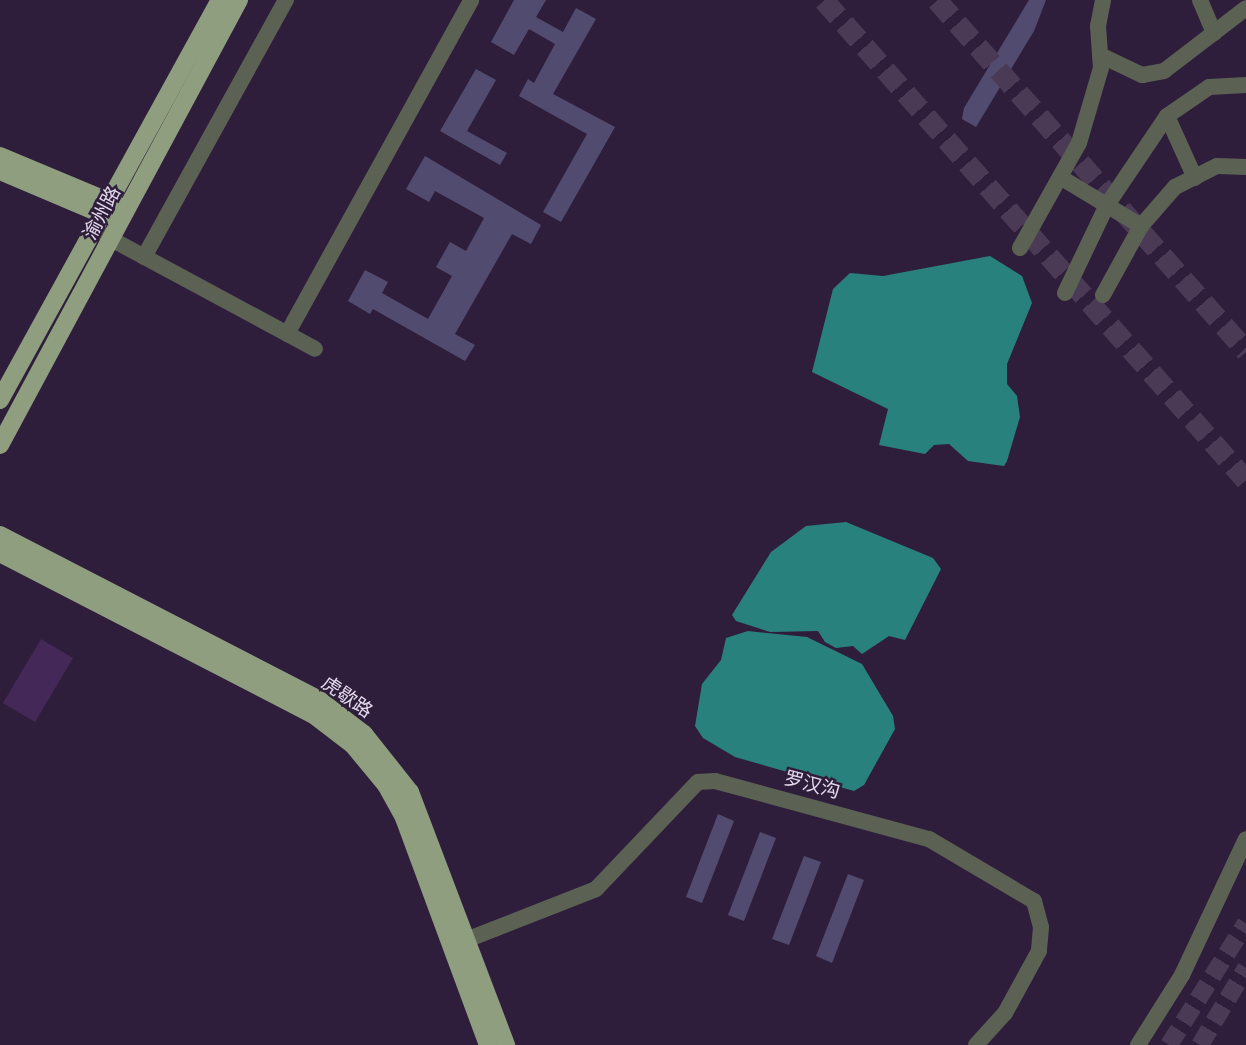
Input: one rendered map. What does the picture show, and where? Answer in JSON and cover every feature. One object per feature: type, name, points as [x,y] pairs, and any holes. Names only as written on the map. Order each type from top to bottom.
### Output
[{"type":"main road","name":"渝州路","points":[[0,400],[220,0]]},
{"type":"main road","name":"渝州路","points":[[0,445],[239,0]]},
{"type":"main road","points":[[0,156],[102,216]]},
{"type":"main road","points":[[0,171],[102,216],[124,216]]},
{"type":"main road","name":"虎歇路","points":[[0,534],[318,699],[350,721],[385,756],[410,792],[460,943],[488,1045]]},
{"type":"main road","name":"虎歇路","points":[[0,553],[314,715],[353,745],[396,800],[506,1045]]},
{"type":"street","points":[[144,257],[286,0]]},
{"type":"street","points":[[287,334],[471,0]]},
{"type":"street","points":[[1020,248],[1079,143],[1100,55],[1103,0]]},
{"type":"street","points":[[1199,0],[1214,33]]},
{"type":"street","points":[[1100,55],[1142,75],[1164,71],[1246,8]]},
{"type":"street","points":[[1065,293],[1107,205],[1167,116],[1209,87],[1246,85]]},
{"type":"street","points":[[1167,116],[1195,178]]},
{"type":"street","points":[[1103,295],[1141,226],[1175,187],[1217,166],[1246,167]]},
{"type":"street","points":[[1060,177],[1141,226]]},
{"type":"street","points":[[102,216],[112,240],[315,349]]},
{"type":"street","name":"罗汉沟","points":[[460,943],[596,889],[698,782],[715,781],[929,839],[1034,901],[1041,927],[1039,951],[1005,1013],[976,1045]]},
{"type":"street","points":[[1138,1045],[1182,975],[1246,839]]},
{"type":"shaded area","points":[[990,256],[1022,276],[1032,303],[1007,364],[1007,384],[1017,396],[1020,417],[1007,461],[1004,466],[968,461],[949,444],[934,445],[925,454],[879,445],[888,409],[812,372],[833,289],[850,273],[883,276]]},
{"type":"shaded area","points":[[846,522],[933,558],[941,569],[905,640],[889,636],[862,654],[853,646],[836,648],[825,642],[818,631],[770,632],[736,621],[732,615],[771,552],[806,526]]},
{"type":"shaded area","points":[[748,631],[807,637],[862,664],[893,716],[895,729],[864,785],[854,791],[735,757],[703,738],[695,726],[702,684],[721,660],[726,638]]},
{"type":"shaded area","points":[[41,639],[73,658],[35,722],[3,703]]},
{"type":"building","points":[[514,0],[546,0],[536,17],[563,32],[576,8],[596,19],[553,94],[615,127],[561,222],[543,212],[587,134],[519,96],[528,79],[534,83],[555,44],[529,29],[514,55],[491,42]]},
{"type":"building","points":[[1029,0],[1046,0],[1034,31],[976,127],[962,119],[964,108]]},
{"type":"building","points":[[476,69],[496,80],[467,131],[507,153],[500,165],[440,131]]},
{"type":"building","points":[[425,156],[541,225],[531,244],[512,234],[455,334],[475,345],[465,361],[373,309],[370,314],[348,301],[365,270],[388,282],[382,293],[428,319],[452,276],[436,267],[450,242],[466,251],[484,218],[435,191],[429,202],[406,189]]},
{"type":"building","points":[[718,814],[734,821],[702,903],[686,897]]},
{"type":"building","points":[[760,832],[776,838],[744,921],[728,915]]},
{"type":"building","points":[[804,856],[821,862],[789,945],[772,939]]},
{"type":"building","points":[[848,874],[864,880],[832,963],[816,956]]},
{"type":"tunnel","points":[[824,0],[1246,480]]},
{"type":"tunnel","points":[[937,0],[1246,351]]},
{"type":"tunnel","points":[[1169,1045],[1246,923]]},
{"type":"tunnel","points":[[1200,1045],[1246,968]]}]
